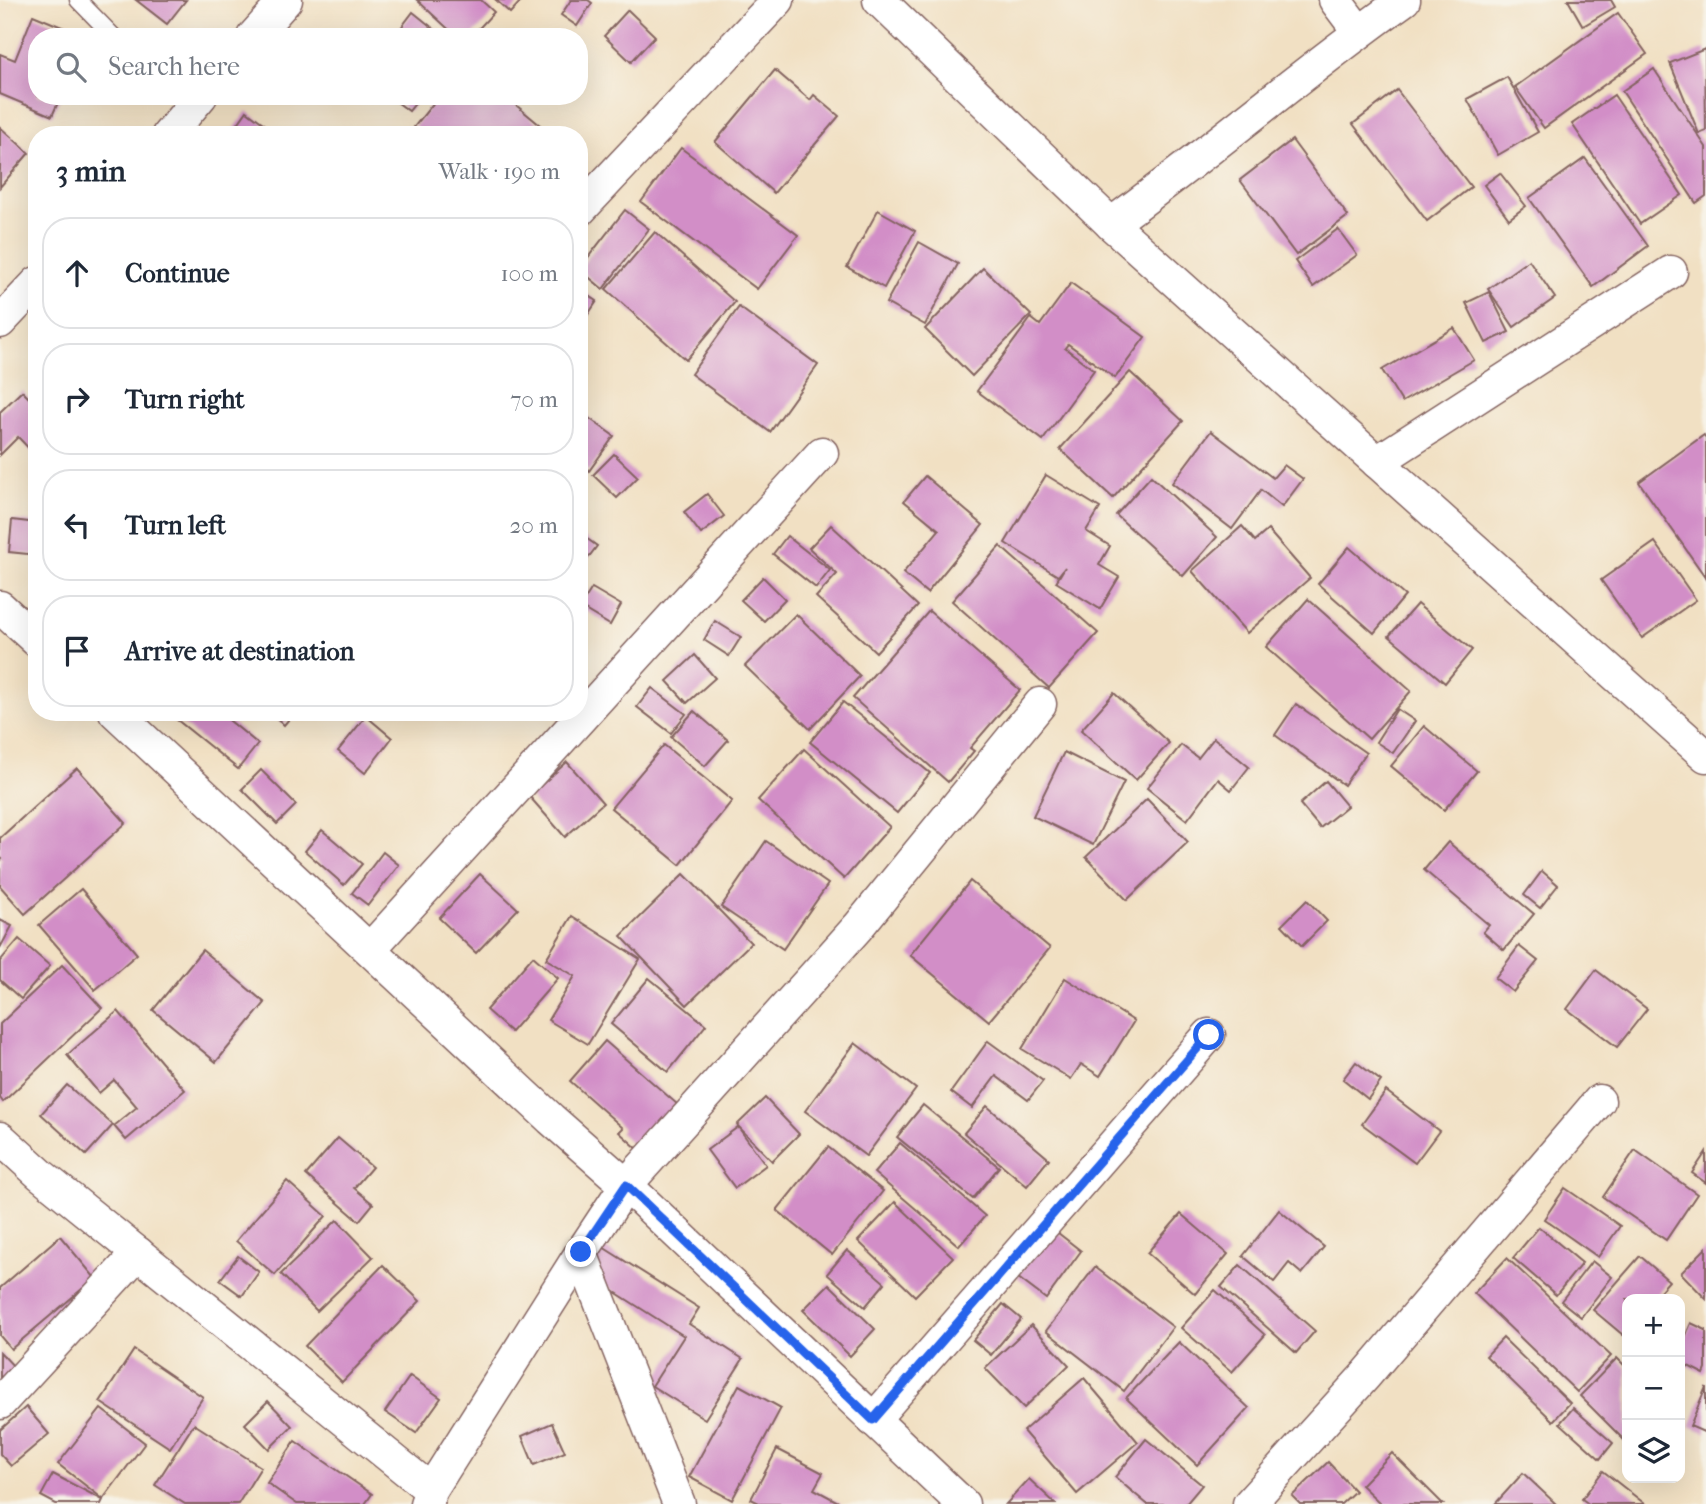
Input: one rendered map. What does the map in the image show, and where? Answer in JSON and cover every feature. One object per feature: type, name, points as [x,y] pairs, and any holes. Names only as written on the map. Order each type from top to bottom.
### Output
[{"type":"street","points":[[261,28],[286,0]]},
{"type":"street","points":[[588,201],[778,0]]},
{"type":"street","points":[[879,0],[1111,224],[1706,756]]},
{"type":"street","points":[[1335,0],[1359,32]]},
{"type":"street","points":[[1111,224],[1404,0]]},
{"type":"street","points":[[1377,462],[1671,272]]},
{"type":"street","points":[[0,322],[28,292]]},
{"type":"street","points":[[588,707],[822,453]]},
{"type":"street","points":[[0,607],[28,633]]},
{"type":"street","points":[[0,1138],[429,1497],[581,1252],[626,1185],[720,1084],[858,927],[1041,704]]},
{"type":"street","points":[[125,721],[551,1119],[626,1185],[963,1504]]},
{"type":"street","points":[[370,949],[576,721]]},
{"type":"street","points":[[873,1420],[1209,1035]]},
{"type":"street","points":[[1249,1504],[1366,1375],[1599,1101]]},
{"type":"street","points":[[581,1252],[680,1504]]},
{"type":"street","points":[[0,1403],[138,1253]]},
{"type":"lane","points":[[78,0],[105,28]]},
{"type":"building","points":[[136,0],[186,0],[167,24]]},
{"type":"building","points":[[417,0],[481,0],[494,12],[479,28],[447,28]]},
{"type":"building","points":[[496,0],[522,0],[510,13]]},
{"type":"building","points":[[571,0],[588,0],[592,3],[577,26],[561,15]]},
{"type":"building","points":[[1568,0],[1611,0],[1615,7],[1583,26]]},
{"type":"building","points":[[628,10],[655,36],[631,62],[604,36]]},
{"type":"building","points":[[413,12],[433,28],[401,28]]},
{"type":"building","points":[[1618,13],[1647,54],[1544,128],[1515,87]]},
{"type":"building","points":[[33,15],[64,28],[28,28],[28,105],[57,105],[52,116],[0,94],[0,54],[15,60]]},
{"type":"building","points":[[1705,49],[1706,131],[1699,134],[1670,63]]},
{"type":"building","points":[[1654,69],[1706,147],[1706,196],[1696,203],[1622,91]]},
{"type":"building","points":[[775,70],[810,100],[814,95],[839,116],[774,193],[715,142]]},
{"type":"building","points":[[1507,77],[1538,132],[1498,155],[1467,99]]},
{"type":"building","points":[[1397,90],[1471,187],[1427,221],[1353,124]]},
{"type":"building","points":[[1614,95],[1682,195],[1640,224],[1572,124]]},
{"type":"building","points":[[401,105],[414,105],[409,111]]},
{"type":"building","points":[[432,105],[516,105],[541,126],[415,126]]},
{"type":"building","points":[[247,111],[267,126],[236,126]]},
{"type":"building","points":[[0,127],[28,154],[0,187]]},
{"type":"building","points":[[1292,140],[1348,216],[1296,255],[1240,180]]},
{"type":"building","points":[[681,148],[798,235],[757,289],[641,202]]},
{"type":"building","points":[[1585,158],[1648,246],[1593,287],[1529,198]]},
{"type":"building","points":[[1500,173],[1526,206],[1509,219],[1484,185]]},
{"type":"building","points":[[625,210],[649,229],[603,289],[588,276],[588,257]]},
{"type":"building","points":[[878,210],[915,231],[884,288],[847,267]]},
{"type":"building","points":[[1338,229],[1357,255],[1313,287],[1295,261]]},
{"type":"building","points":[[655,232],[735,302],[686,360],[606,289]]},
{"type":"building","points":[[919,242],[958,264],[925,325],[886,303]]},
{"type":"building","points":[[1529,260],[1555,298],[1514,327],[1488,289]]},
{"type":"building","points":[[983,268],[1031,315],[972,376],[925,329]]},
{"type":"building","points":[[1071,283],[1145,337],[1115,378],[1068,344],[1065,348],[1094,370],[1043,440],[977,391],[1031,318],[1040,325]]},
{"type":"building","points":[[1489,292],[1509,332],[1486,343],[1466,303]]},
{"type":"building","points":[[588,295],[597,301],[588,314]]},
{"type":"building","points":[[739,307],[818,365],[770,432],[691,374]]},
{"type":"building","points":[[1454,328],[1474,360],[1402,402],[1382,370]]},
{"type":"building","points":[[1130,372],[1183,421],[1113,498],[1060,449]]},
{"type":"building","points":[[22,391],[28,397],[28,448],[18,437],[0,455],[0,412]]},
{"type":"building","points":[[588,417],[614,436],[588,470]]},
{"type":"building","points":[[1211,431],[1273,478],[1284,465],[1303,479],[1282,507],[1261,490],[1232,529],[1172,483]]},
{"type":"building","points":[[1704,435],[1706,438],[1706,578],[1639,482]]},
{"type":"building","points":[[614,454],[638,477],[617,498],[593,475]]},
{"type":"building","points":[[1046,475],[1100,508],[1086,531],[1110,546],[1099,565],[1119,577],[1100,609],[1056,582],[1065,567],[1058,576],[1005,543]]},
{"type":"building","points":[[925,476],[983,525],[927,593],[903,573],[939,530],[904,501]]},
{"type":"building","points":[[1151,476],[1217,537],[1183,576],[1116,515]]},
{"type":"building","points":[[707,494],[724,516],[701,534],[684,512]]},
{"type":"building","points":[[12,520],[28,522],[28,554],[9,552]]},
{"type":"building","points":[[831,525],[918,606],[876,652],[816,597],[837,574],[809,548]]},
{"type":"building","points":[[1242,526],[1255,541],[1268,530],[1310,578],[1247,633],[1192,571]]},
{"type":"building","points":[[787,536],[830,570],[816,588],[773,554]]},
{"type":"building","points":[[588,540],[597,546],[588,558]]},
{"type":"building","points":[[1655,542],[1696,600],[1642,638],[1601,580]]},
{"type":"building","points":[[1000,546],[1098,633],[1049,688],[952,601]]},
{"type":"building","points":[[1349,547],[1405,596],[1374,633],[1318,584]]},
{"type":"building","points":[[763,577],[785,599],[764,621],[741,600]]},
{"type":"building","points":[[592,588],[621,605],[610,625],[588,612],[588,594]]},
{"type":"building","points":[[1308,599],[1411,691],[1369,739],[1266,647]]},
{"type":"building","points":[[1417,604],[1472,650],[1445,683],[1389,636]]},
{"type":"building","points":[[929,611],[1020,690],[970,748],[974,751],[948,782],[853,698]]},
{"type":"building","points":[[796,614],[860,676],[810,729],[745,666]]},
{"type":"building","points":[[715,621],[741,637],[729,656],[704,640]]},
{"type":"building","points":[[695,655],[715,678],[687,703],[667,681]]},
{"type":"building","points":[[652,688],[686,714],[671,733],[637,707]]},
{"type":"building","points":[[1114,693],[1169,743],[1136,780],[1081,730]]},
{"type":"building","points":[[843,702],[930,773],[897,813],[810,742]]},
{"type":"building","points":[[1296,704],[1366,753],[1344,785],[1275,735]]},
{"type":"building","points":[[1397,709],[1415,721],[1393,753],[1376,742]]},
{"type":"building","points":[[694,711],[728,740],[705,766],[671,737]]},
{"type":"building","points":[[178,721],[230,721],[258,744],[238,769]]},
{"type":"building","points":[[362,721],[372,721],[392,738],[365,773],[338,751]]},
{"type":"building","points":[[1424,726],[1477,771],[1444,810],[1391,766]]},
{"type":"building","points":[[1214,738],[1249,767],[1231,790],[1218,779],[1187,820],[1147,788],[1181,745],[1198,758]]},
{"type":"building","points":[[664,745],[732,801],[680,865],[611,808]]},
{"type":"building","points":[[804,749],[890,827],[844,879],[758,800]]},
{"type":"building","points":[[1064,752],[1124,782],[1093,845],[1033,816]]},
{"type":"building","points":[[567,762],[603,803],[565,837],[529,796]]},
{"type":"building","points":[[77,768],[126,823],[25,914],[0,886],[0,838]]},
{"type":"building","points":[[261,770],[296,805],[277,824],[242,789]]},
{"type":"building","points":[[1326,781],[1347,806],[1320,828],[1300,804]]},
{"type":"building","points":[[1147,799],[1188,842],[1127,900],[1086,857]]},
{"type":"building","points":[[322,830],[362,864],[344,885],[305,851]]},
{"type":"building","points":[[766,841],[828,884],[783,949],[721,907]]},
{"type":"building","points":[[1448,842],[1534,914],[1504,950],[1483,932],[1489,925],[1424,870]]},
{"type":"building","points":[[383,852],[399,865],[368,905],[352,893]]},
{"type":"building","points":[[1542,871],[1558,885],[1540,908],[1524,895]]},
{"type":"building","points":[[480,874],[518,909],[476,953],[439,918]]},
{"type":"building","points":[[684,874],[751,943],[687,1005],[621,936]]},
{"type":"building","points":[[970,881],[1050,948],[989,1021],[910,955]]},
{"type":"building","points":[[81,889],[137,954],[95,990],[39,925]]},
{"type":"building","points":[[1307,900],[1327,921],[1302,946],[1282,925]]},
{"type":"building","points":[[572,916],[640,959],[588,1044],[548,1020],[575,976],[546,959]]},
{"type":"building","points":[[0,920],[12,926],[0,948]]},
{"type":"building","points":[[19,939],[50,966],[21,999],[0,980],[0,961]]},
{"type":"building","points":[[1519,946],[1538,961],[1513,992],[1495,978]]},
{"type":"building","points":[[202,950],[265,1003],[216,1062],[153,1010]]},
{"type":"building","points":[[533,956],[558,978],[511,1032],[486,1010]]},
{"type":"building","points":[[62,965],[102,1008],[3,1102],[0,1098],[0,1024]]},
{"type":"building","points":[[1596,970],[1647,1009],[1617,1047],[1567,1009]]},
{"type":"building","points":[[649,978],[706,1025],[668,1072],[611,1024]]},
{"type":"building","points":[[1065,978],[1134,1021],[1100,1076],[1081,1064],[1071,1079],[1022,1049]]},
{"type":"building","points":[[118,1011],[185,1090],[126,1140],[114,1126],[137,1107],[114,1080],[99,1093],[67,1055]]},
{"type":"building","points":[[605,1041],[677,1104],[639,1150],[619,1132],[623,1128],[570,1081]]},
{"type":"building","points":[[988,1041],[1043,1081],[1028,1100],[996,1076],[972,1108],[951,1092]]},
{"type":"building","points":[[855,1043],[916,1089],[866,1156],[805,1111]]},
{"type":"building","points":[[1356,1062],[1381,1081],[1368,1099],[1343,1079]]},
{"type":"building","points":[[67,1085],[113,1125],[86,1155],[41,1114]]},
{"type":"building","points":[[1386,1091],[1439,1131],[1415,1163],[1362,1124]]},
{"type":"building","points":[[765,1098],[799,1134],[772,1161],[737,1125]]},
{"type":"building","points":[[923,1105],[999,1167],[973,1199],[897,1137]]},
{"type":"building","points":[[987,1106],[1049,1159],[1027,1186],[964,1133]]},
{"type":"building","points":[[738,1127],[766,1165],[735,1188],[707,1150]]},
{"type":"building","points":[[338,1138],[372,1167],[354,1188],[373,1204],[359,1221],[306,1175]]},
{"type":"building","points":[[900,1143],[985,1216],[959,1246],[874,1173]]},
{"type":"building","points":[[828,1147],[883,1191],[832,1255],[777,1210]]},
{"type":"building","points":[[1635,1150],[1697,1194],[1666,1240],[1603,1197]]},
{"type":"building","points":[[1706,1152],[1706,1183],[1692,1173]]},
{"type":"building","points":[[287,1181],[326,1216],[275,1275],[236,1241]]},
{"type":"building","points":[[1565,1188],[1620,1226],[1598,1257],[1544,1219]]},
{"type":"building","points":[[895,1202],[953,1257],[915,1296],[858,1241]]},
{"type":"building","points":[[1279,1210],[1324,1247],[1302,1274],[1289,1263],[1274,1282],[1243,1256]]},
{"type":"building","points":[[1181,1214],[1228,1254],[1195,1294],[1147,1253]]},
{"type":"building","points":[[337,1220],[373,1257],[317,1311],[281,1274]]},
{"type":"building","points":[[1539,1227],[1582,1263],[1556,1295],[1513,1258]]},
{"type":"building","points":[[1053,1229],[1081,1251],[1046,1299],[1017,1277]]},
{"type":"building","points":[[60,1236],[95,1278],[11,1349],[0,1336],[0,1288]]},
{"type":"building","points":[[598,1244],[699,1308],[689,1324],[743,1359],[705,1419],[652,1386],[684,1336],[582,1271]]},
{"type":"building","points":[[1706,1248],[1706,1299],[1681,1273]]},
{"type":"building","points":[[847,1250],[885,1283],[865,1307],[827,1274]]},
{"type":"building","points":[[238,1256],[259,1272],[242,1296],[220,1280]]},
{"type":"building","points":[[1640,1256],[1669,1281],[1657,1294],[1622,1294],[1622,1334],[1593,1310]]},
{"type":"building","points":[[1507,1258],[1611,1356],[1577,1392],[1474,1293]]},
{"type":"building","points":[[1592,1261],[1612,1277],[1581,1317],[1561,1301]]},
{"type":"building","points":[[383,1265],[420,1301],[342,1382],[305,1346]]},
{"type":"building","points":[[1240,1265],[1315,1331],[1296,1353],[1221,1287]]},
{"type":"building","points":[[1095,1267],[1173,1327],[1124,1391],[1046,1331]]},
{"type":"building","points":[[829,1284],[875,1329],[850,1356],[803,1310]]},
{"type":"building","points":[[1215,1290],[1265,1335],[1232,1372],[1181,1328]]},
{"type":"building","points":[[1003,1304],[1021,1319],[991,1355],[973,1340]]},
{"type":"building","points":[[1691,1323],[1706,1330],[1704,1374],[1685,1364],[1685,1337]]},
{"type":"building","points":[[1031,1325],[1069,1365],[1024,1408],[985,1368]]},
{"type":"building","points":[[1503,1338],[1570,1403],[1553,1421],[1486,1356]]},
{"type":"building","points":[[1179,1342],[1249,1408],[1197,1465],[1126,1398]]},
{"type":"building","points":[[134,1350],[203,1397],[170,1448],[100,1402]]},
{"type":"building","points":[[0,1352],[17,1370],[0,1386]]},
{"type":"building","points":[[1617,1358],[1622,1363],[1622,1438],[1580,1396]]},
{"type":"building","points":[[410,1376],[441,1398],[416,1433],[385,1412]]},
{"type":"building","points":[[1084,1378],[1138,1442],[1077,1494],[1023,1431]]},
{"type":"building","points":[[739,1385],[781,1408],[732,1500],[689,1477]]},
{"type":"building","points":[[1706,1387],[1706,1433],[1690,1426]]},
{"type":"building","points":[[268,1401],[292,1426],[269,1449],[245,1424]]},
{"type":"building","points":[[26,1407],[49,1434],[11,1466],[0,1454],[0,1430]]},
{"type":"building","points":[[1573,1408],[1613,1443],[1600,1459],[1560,1423]]},
{"type":"building","points":[[101,1409],[145,1443],[103,1499],[58,1464]]},
{"type":"building","points":[[552,1423],[565,1452],[534,1465],[522,1436]]},
{"type":"building","points":[[194,1424],[261,1467],[238,1504],[185,1504],[155,1485]]},
{"type":"building","points":[[1146,1439],[1202,1485],[1186,1504],[1147,1504],[1115,1477]]},
{"type":"building","points":[[295,1441],[372,1494],[365,1504],[297,1504],[267,1483]]},
{"type":"building","points":[[777,1449],[823,1473],[814,1489],[842,1504],[761,1504],[751,1499]]},
{"type":"building","points":[[1392,1453],[1443,1504],[1381,1504],[1361,1485]]},
{"type":"building","points":[[1328,1462],[1355,1491],[1341,1504],[1300,1504],[1292,1496]]},
{"type":"building","points":[[1603,1471],[1645,1504],[1589,1504],[1582,1499]]},
{"type":"building","points":[[1523,1473],[1556,1504],[1495,1504]]},
{"type":"building","points":[[53,1474],[103,1500],[101,1504],[56,1504],[41,1496]]},
{"type":"building","points":[[1029,1479],[1056,1504],[1006,1504]]},
{"type":"route","points":[[581,1252],[626,1185],[873,1420],[1209,1035]]}]
